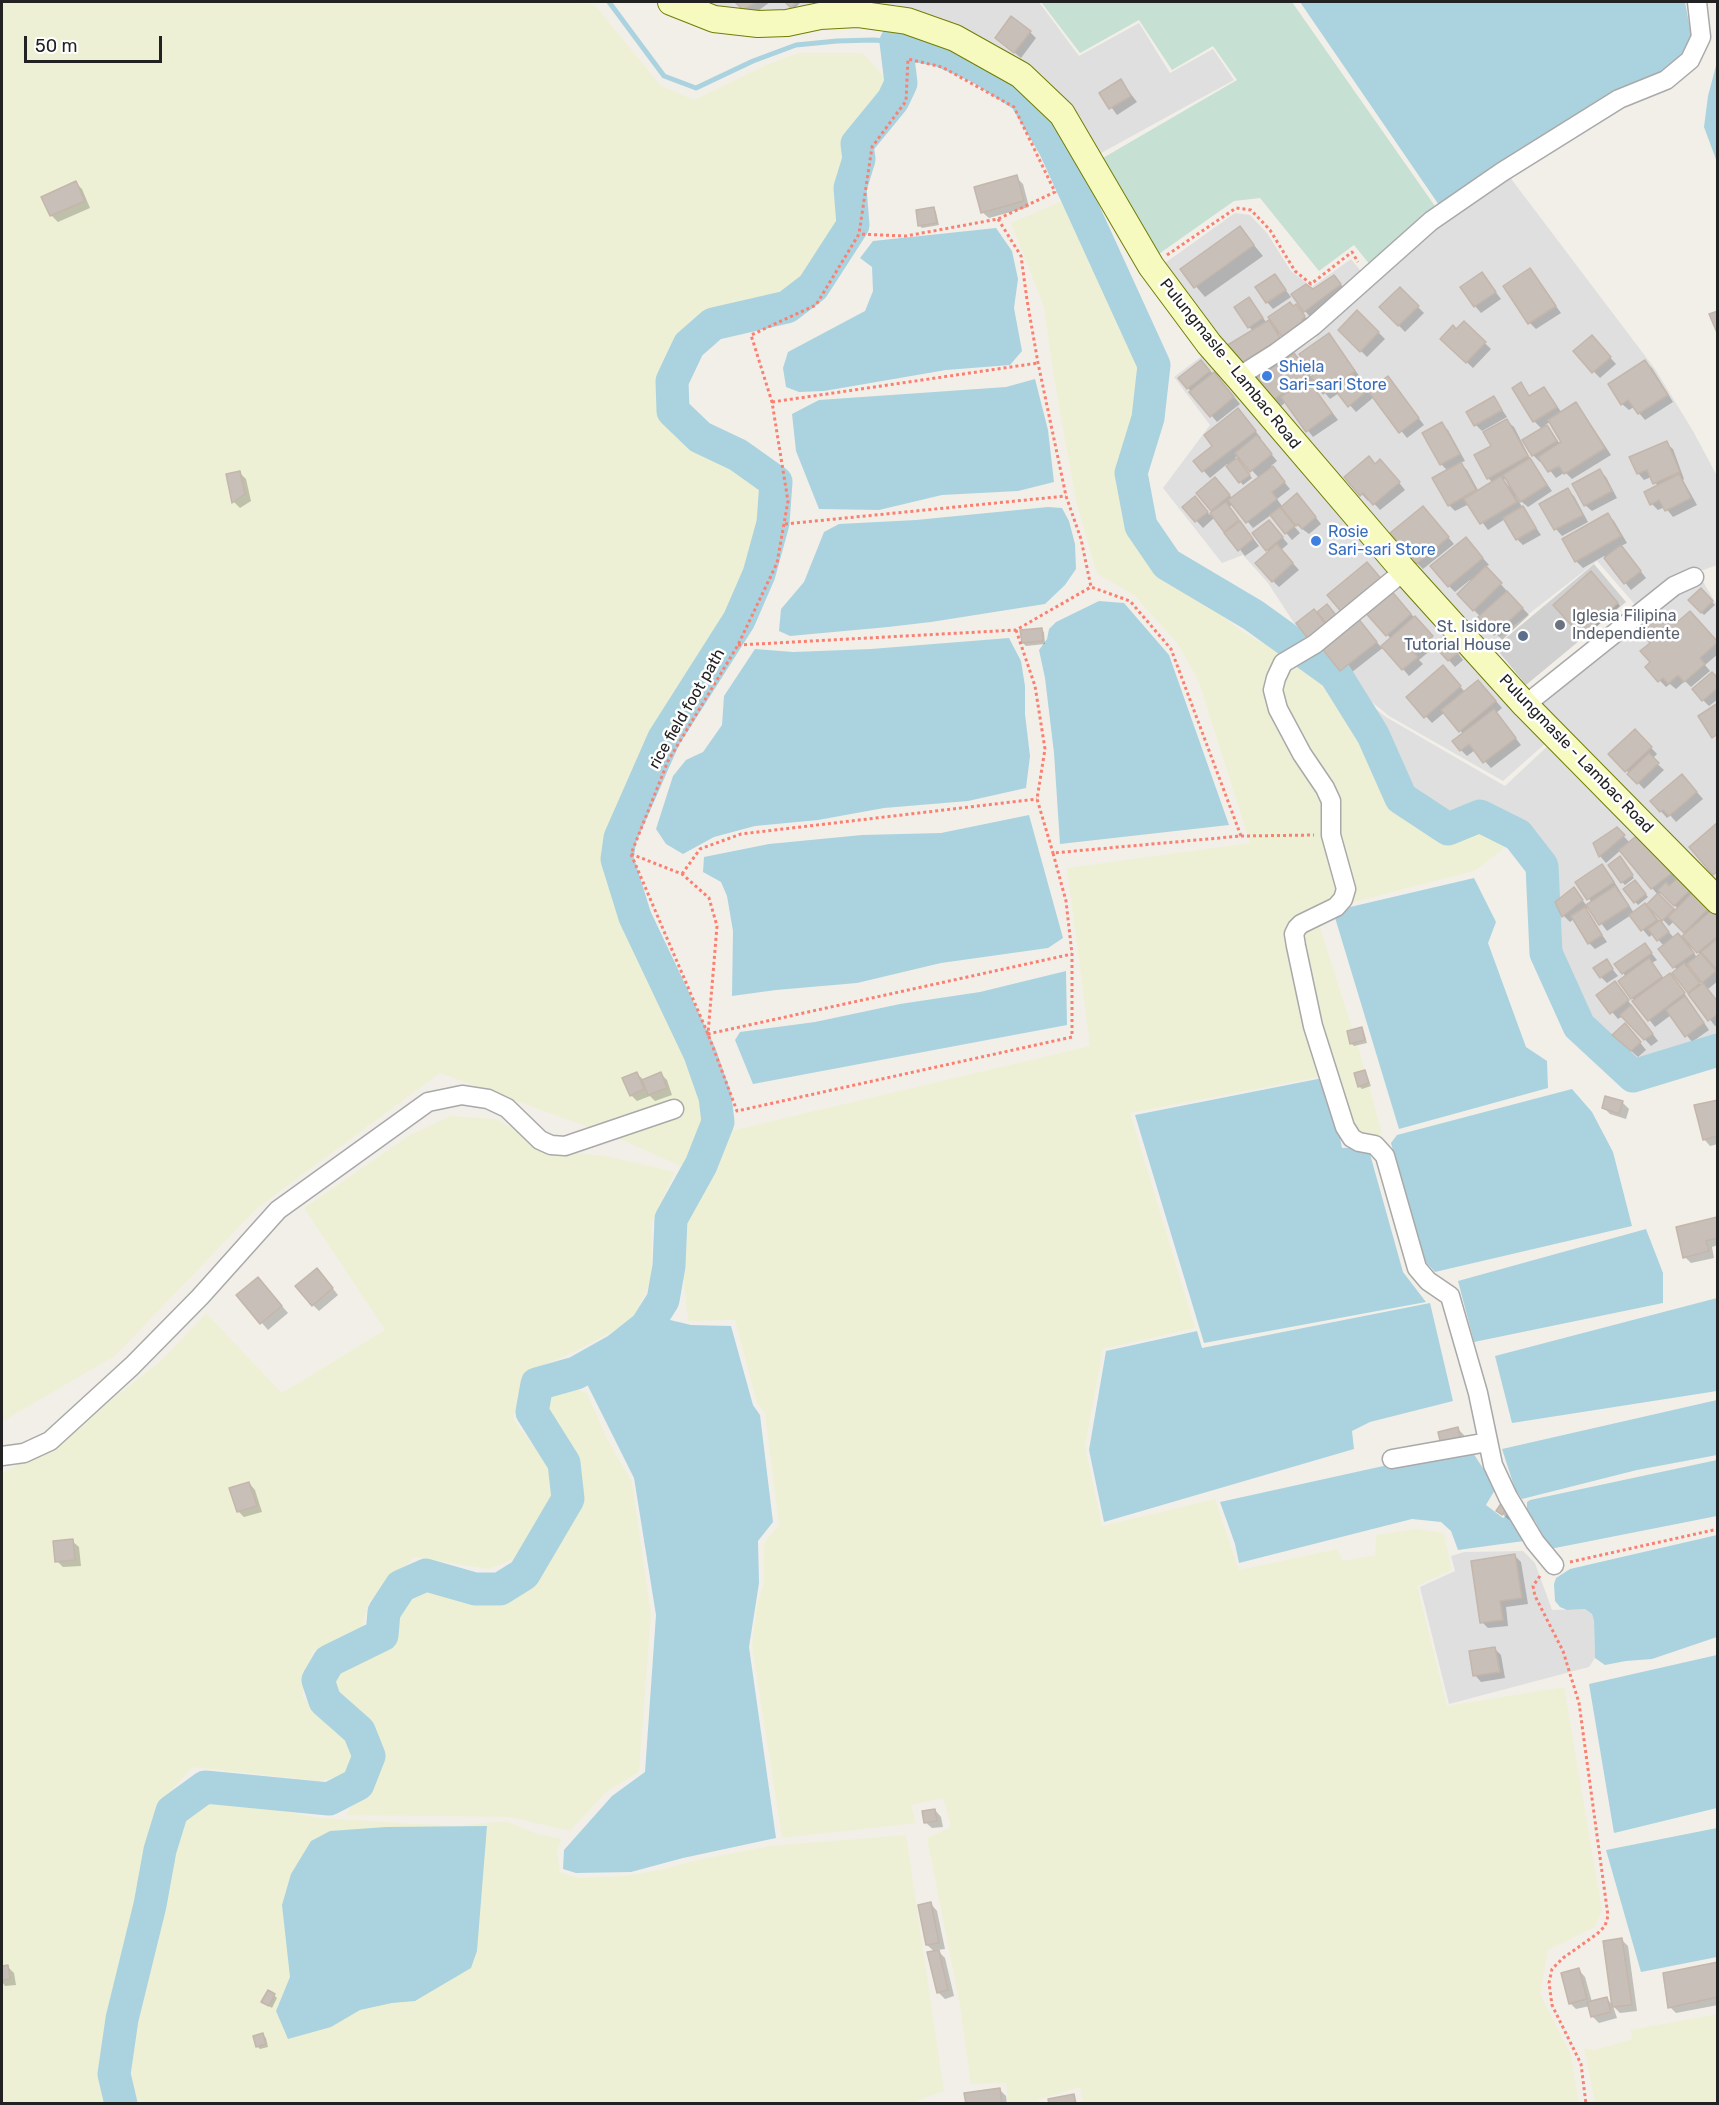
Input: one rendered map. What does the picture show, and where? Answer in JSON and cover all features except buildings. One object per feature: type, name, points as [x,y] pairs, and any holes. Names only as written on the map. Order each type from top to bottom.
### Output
[{"type":"street","name":"Pulungmasle - Lambac Road","points":[[671,2],[714,19],[758,24],[787,23],[817,9],[860,8],[955,38],[1021,75],[1062,114],[1151,266],[1209,344],[1404,571],[1526,705],[1718,901]]},
{"type":"street","points":[[1238,377],[1313,326],[1431,221],[1502,172],[1619,99],[1666,80],[1690,60],[1701,37],[1697,2]]},
{"type":"street","points":[[1404,571],[1315,644],[1283,663],[1273,690],[1278,709],[1287,727],[1331,801],[1331,835],[1346,889],[1343,899],[1336,907],[1301,924],[1294,933],[1313,1026],[1348,1133],[1359,1142],[1375,1145],[1385,1156],[1417,1268],[1428,1281],[1450,1296],[1478,1393],[1493,1465],[1508,1497],[1535,1542],[1554,1565]]},
{"type":"street","points":[[1526,705],[1674,586],[1694,577]]},
{"type":"street","points":[[2,1456],[24,1453],[50,1441],[132,1366],[200,1297],[278,1210],[428,1102],[462,1095],[488,1099],[507,1108],[540,1140],[551,1145],[565,1146],[674,1109]]},
{"type":"street","points":[[1392,1459],[1488,1443]]},
{"type":"path","name":"rice field foot path","points":[[631,854],[668,761],[738,645],[777,563],[788,501],[772,402],[751,335],[816,305],[859,234],[872,147],[906,101],[908,59],[942,67],[1014,107],[1055,192],[998,219],[906,236],[859,234]]},
{"type":"path","points":[[1151,266],[1236,208],[1251,210],[1270,230],[1294,271],[1311,284],[1352,252],[1368,276]]},
{"type":"path","points":[[998,219],[1022,256],[1038,363],[1066,496],[1081,539],[1091,587]]},
{"type":"path","points":[[772,402],[1038,363]]},
{"type":"path","points":[[784,524],[1066,496]]},
{"type":"path","points":[[738,645],[1016,630],[1091,587],[1130,601],[1171,649],[1241,836]]},
{"type":"path","points":[[631,854],[708,1034],[737,1112],[1072,1037],[1072,954],[1066,901],[1037,799],[1045,749],[1035,686],[1016,630]]},
{"type":"path","points":[[682,874],[700,849],[741,834],[1037,799]]},
{"type":"path","points":[[1053,853],[1241,836],[1331,835]]},
{"type":"path","points":[[631,854],[682,874],[709,898],[717,926],[708,1034]]},
{"type":"path","points":[[708,1034],[1072,954]]},
{"type":"path","points":[[1586,2103],[1581,2064],[1552,2005],[1549,1983],[1552,1969],[1563,1958],[1597,1934],[1605,1926],[1608,1916],[1579,1703],[1563,1651],[1539,1605],[1533,1586],[1534,1582],[1554,1565],[1718,1529]]},
{"type":"shaded area","points":[[683,2],[810,2],[812,5],[759,16]]},
{"type":"shaded area","points":[[823,2],[1039,2],[1079,56],[1139,23],[1170,73],[1213,49],[1234,80],[1092,158],[1042,75],[958,29],[897,5],[825,6]]},
{"type":"shaded area","points":[[1509,176],[1655,369],[1693,431],[1717,476],[1717,565],[1674,581],[1638,608],[1597,561],[1485,648],[1246,379],[1315,339],[1338,310],[1435,226]]},
{"type":"shaded area","points":[[1235,213],[1250,215],[1267,233],[1291,271],[1312,287],[1351,259],[1364,275],[1306,330],[1239,372],[1158,268]]},
{"type":"shaded area","points":[[1206,353],[1547,742],[1503,781],[1389,716],[1335,672],[1309,646],[1268,583],[1243,555],[1222,563],[1163,488],[1210,425],[1174,377]]},
{"type":"shaded area","name":"Iglesia Filipina Independiente","points":[[1594,564],[1626,602],[1526,685],[1495,647]]},
{"type":"shaded area","points":[[1702,580],[1717,605],[1717,896],[1531,706],[1674,591]]},
{"type":"shaded area","points":[[1341,681],[1386,717],[1505,786],[1554,740],[1717,908],[1717,1046],[1634,1072],[1583,1022],[1550,952],[1545,862],[1517,830],[1477,813],[1448,825],[1402,795],[1372,724]]},
{"type":"shaded area","points":[[1523,1551],[1535,1563],[1552,1610],[1585,1609],[1592,1614],[1595,1658],[1589,1667],[1449,1704],[1420,1587],[1455,1571],[1451,1556],[1464,1552]]},
{"type":"green space","points":[[2,2],[556,2],[594,4],[661,86],[694,100],[766,65],[798,53],[863,53],[890,84],[849,138],[842,224],[806,286],[766,301],[713,311],[663,377],[666,427],[764,486],[753,569],[732,614],[657,724],[607,858],[693,1065],[708,1119],[690,1170],[615,1137],[440,1073],[257,1208],[116,1355],[2,1422]]},
{"type":"green space","points":[[1041,2],[1292,2],[1437,209],[1371,266],[1354,245],[1319,271],[1260,198],[1234,201],[1156,256],[1096,162],[1237,80],[1213,46],[1172,70],[1139,20],[1080,53]]},
{"type":"green space","points":[[1072,197],[1150,364],[1148,418],[1127,472],[1137,526],[1163,570],[1244,633],[1333,680],[1370,739],[1399,802],[1451,834],[1480,820],[1515,840],[1474,871],[1315,912],[1360,1053],[1382,1134],[1368,1138],[1344,1137],[1330,1075],[1130,1113],[1195,1328],[1103,1349],[1085,1446],[1102,1526],[1215,1499],[1239,1570],[1337,1549],[1343,1561],[1375,1555],[1376,1535],[1416,1529],[1444,1533],[1452,1570],[1417,1586],[1447,1706],[1564,1687],[1602,1910],[1595,1927],[1548,1950],[1540,1994],[1571,2055],[1579,2103],[1083,2104],[1080,2087],[1038,2100],[1038,2103],[1008,2104],[1006,2083],[971,2084],[960,2006],[927,1838],[951,1827],[943,1798],[911,1805],[916,1823],[782,1838],[752,1646],[757,1604],[764,1584],[764,1543],[779,1525],[765,1413],[757,1403],[735,1320],[688,1321],[682,1268],[682,1223],[726,1132],[1090,1046],[1067,868],[1250,843],[1199,682],[1178,644],[1134,595],[1097,574],[1076,501],[1044,307],[1011,223]]},
{"type":"green space","points":[[450,1116],[496,1119],[554,1151],[606,1156],[675,1172],[652,1222],[651,1282],[631,1322],[570,1354],[526,1372],[513,1419],[550,1467],[553,1495],[514,1559],[488,1569],[414,1557],[369,1602],[362,1627],[312,1652],[302,1696],[355,1750],[346,1776],[318,1781],[193,1767],[163,1799],[101,2066],[109,2103],[2,2104],[2,1474],[81,1424],[162,1360],[206,1313],[282,1393],[385,1330],[304,1208],[410,1135]]},
{"type":"green space","points":[[572,1387],[587,1393],[607,1439],[632,1482],[651,1615],[639,1772],[606,1792],[570,1831],[510,1817],[347,1815],[356,1793],[368,1785],[380,1754],[367,1723],[338,1699],[327,1682],[340,1667],[390,1644],[393,1617],[407,1594],[426,1585],[471,1598],[503,1600],[530,1584],[577,1503],[572,1461],[541,1411],[546,1389]]},
{"type":"green space","points":[[208,1798],[233,1800],[319,1818],[456,1826],[506,1821],[537,1834],[562,1839],[557,1850],[560,1872],[578,1878],[624,1876],[770,1846],[906,1835],[944,2091],[910,2104],[127,2104],[119,2071],[174,1819]]},
{"type":"green space","points":[[1717,2014],[1717,2103],[1595,2103],[1584,2048],[1594,2050],[1633,2039],[1630,2030]]},
{"type":"water","points":[[1300,2],[1685,2],[1692,39],[1686,57],[1441,208]]},
{"type":"water","points":[[1717,62],[1718,162],[1704,127],[1708,96]]},
{"type":"water","points":[[996,228],[1012,251],[1018,279],[1014,308],[1022,351],[1010,365],[946,370],[824,391],[799,392],[786,387],[783,368],[788,352],[865,311],[873,291],[872,267],[860,258],[873,241]]},
{"type":"water","points":[[1035,379],[1048,430],[1054,482],[1018,491],[942,495],[879,510],[819,509],[796,451],[792,414],[819,400],[1006,387]]},
{"type":"water","points":[[1048,507],[1062,508],[1069,521],[1075,544],[1076,569],[1065,585],[1045,604],[888,627],[790,636],[779,631],[781,609],[804,582],[824,532],[839,524],[916,520]]},
{"type":"water","points":[[1099,601],[1124,603],[1169,655],[1229,825],[1060,844],[1054,753],[1045,678],[1039,650],[1047,639],[1049,629],[1056,622]]},
{"type":"water","points":[[1009,638],[1021,661],[1025,686],[1025,714],[1030,756],[1026,788],[968,801],[884,808],[818,820],[755,826],[714,837],[683,854],[666,844],[656,829],[673,776],[686,760],[703,752],[722,725],[724,696],[755,649],[793,652],[871,649]]},
{"type":"water","points":[[1029,815],[1063,938],[1048,948],[941,963],[857,983],[732,996],[733,931],[727,896],[721,882],[703,872],[704,857],[769,844],[862,835],[941,833]]},
{"type":"water","points":[[1474,878],[1496,922],[1488,943],[1526,1047],[1547,1061],[1548,1088],[1399,1129],[1333,911]]},
{"type":"water","points":[[1066,971],[1067,1025],[753,1084],[735,1040],[740,1032],[815,1022],[900,1004],[980,992]]},
{"type":"water","points":[[1328,1077],[1342,1148],[1368,1147],[1403,1272],[1426,1302],[1204,1343],[1135,1115]]},
{"type":"water","points":[[1572,1089],[1592,1112],[1613,1152],[1632,1226],[1435,1272],[1422,1258],[1391,1143],[1397,1135]]},
{"type":"water","points":[[1646,1229],[1663,1273],[1663,1303],[1474,1342],[1458,1281]]},
{"type":"water","points":[[1717,1298],[1717,1391],[1512,1423],[1495,1356]]},
{"type":"water","points":[[1430,1303],[1453,1401],[1370,1422],[1352,1431],[1354,1449],[1104,1522],[1089,1450],[1106,1351],[1197,1331],[1202,1348]]},
{"type":"water","points":[[666,1319],[691,1325],[731,1326],[753,1405],[760,1415],[773,1522],[758,1541],[759,1583],[749,1647],[776,1838],[631,1872],[576,1873],[563,1869],[564,1850],[612,1796],[645,1772],[656,1615],[634,1478],[584,1378],[641,1344]]},
{"type":"water","points":[[1717,1400],[1717,1455],[1637,1470],[1522,1499],[1515,1489],[1502,1449]]},
{"type":"water","points":[[1473,1453],[1496,1488],[1486,1505],[1503,1518],[1509,1513],[1524,1541],[1458,1550],[1451,1531],[1441,1522],[1412,1519],[1239,1563],[1235,1544],[1220,1502],[1406,1461]]},
{"type":"water","points":[[1717,1460],[1717,1516],[1550,1549],[1535,1521],[1527,1513],[1527,1502],[1530,1500]]},
{"type":"water","points":[[1717,1535],[1717,1637],[1652,1659],[1605,1665],[1595,1658],[1592,1614],[1585,1609],[1567,1610],[1555,1601],[1556,1578],[1570,1569]]},
{"type":"water","points":[[1717,1655],[1717,1808],[1614,1833],[1589,1684]]},
{"type":"water","points":[[487,1826],[477,1951],[471,1968],[415,2001],[360,2010],[331,2027],[288,2039],[276,2011],[290,1977],[282,1905],[291,1874],[311,1841],[330,1831],[386,1827]]},
{"type":"water","points":[[1717,1828],[1717,1957],[1641,1972],[1606,1850]]},
{"type":"waterway","points":[[609,2],[664,76],[696,88],[753,61],[796,45],[837,41],[896,42]]},
{"type":"waterway","points":[[121,2104],[114,2074],[122,2019],[150,1905],[160,1850],[172,1811],[205,1787],[329,1799],[358,1784],[369,1756],[359,1731],[325,1701],[318,1680],[329,1661],[382,1635],[384,1612],[401,1586],[426,1575],[475,1589],[500,1589],[524,1574],[568,1499],[564,1463],[532,1412],[537,1384],[576,1373],[617,1350],[646,1327],[663,1300],[669,1266],[671,1219],[701,1165],[718,1122],[715,1097],[700,1054],[635,917],[617,859],[620,838],[664,738],[739,620],[759,574],[773,523],[776,482],[738,455],[700,437],[673,411],[672,381],[689,345],[713,324],[787,307],[813,287],[853,225],[850,188],[859,159],[857,144],[893,100],[901,83],[896,42],[940,50],[979,67],[1025,97],[1054,146],[1154,365],[1148,418],[1131,473],[1141,526],[1167,564],[1253,615],[1335,674],[1373,735],[1401,798],[1448,829],[1480,816],[1518,835],[1542,866],[1546,953],[1579,1026],[1633,1076],[1718,1050]]},
{"type":"place","name":"Shiela Sari-sari Store","points":[[1267,376]]},
{"type":"place","name":"Rosie Sari-sari Store","points":[[1316,541]]},
{"type":"place","name":"Iglesia Filipina Independiente","points":[[1560,625]]},
{"type":"place","name":"St. Isidore Tutorial House","points":[[1523,636]]}]
